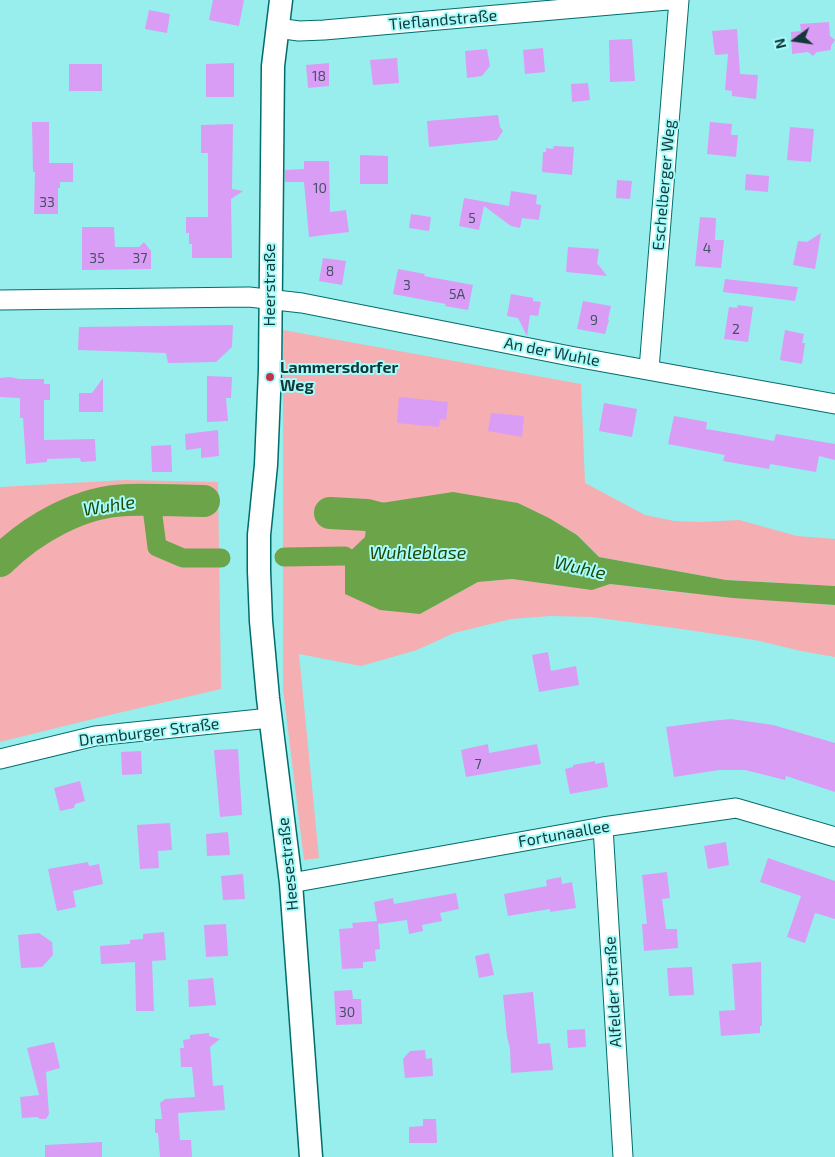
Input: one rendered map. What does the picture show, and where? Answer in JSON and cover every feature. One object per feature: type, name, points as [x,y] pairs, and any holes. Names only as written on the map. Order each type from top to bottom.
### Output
[{"type":"street","name":"Heerstraße","points":[[259,571],[259,535],[267,450],[270,370],[273,66],[281,0]]},
{"type":"street","name":"Tieflandstraße","points":[[277,28],[299,31],[324,30],[668,0]]},
{"type":"street","name":"Eschelberger Weg","points":[[650,369],[679,0]]},
{"type":"street","points":[[0,300],[250,297],[270,300]]},
{"type":"street","name":"An der Wuhle","points":[[270,300],[302,303],[570,356],[835,404]]},
{"type":"street","name":"Heesestraße","points":[[259,571],[261,622],[270,718],[291,883],[311,1157]]},
{"type":"street","name":"Dramburger Straße","points":[[0,759],[95,736],[270,718]]},
{"type":"street","name":"Fortunaallee","points":[[291,883],[603,827],[736,808],[835,837]]},
{"type":"street","name":"Alfelder Straße","points":[[603,827],[623,1157]]},
{"type":"shaded area","points":[[283,330],[581,384],[585,483],[645,515],[674,521],[739,520],[797,536],[835,539],[835,586],[726,580],[599,557],[577,535],[549,518],[518,503],[368,505],[365,537],[345,556],[420,614],[478,582],[512,579],[592,589],[610,584],[667,591],[835,605],[835,657],[755,640],[681,629],[592,617],[550,616],[511,619],[454,633],[417,650],[361,666],[299,654],[319,858],[304,860],[283,689]]},
{"type":"shaded area","points":[[125,480],[218,482],[221,689],[0,742],[0,487]]},
{"type":"water","name":"Wuhleblase","points":[[453,492],[518,503],[549,518],[577,535],[599,557],[726,580],[835,586],[835,605],[733,598],[610,584],[592,590],[512,579],[478,582],[420,614],[380,610],[345,594],[345,556],[365,537],[368,505]]},
{"type":"building","points":[[213,0],[244,0],[239,26],[209,20]]},
{"type":"building","points":[[149,10],[170,14],[167,33],[145,29]]},
{"type":"building","points":[[829,22],[830,36],[835,40],[831,50],[817,52],[813,56],[808,52],[792,54],[791,32],[801,31],[800,24]]},
{"type":"building","points":[[737,29],[740,74],[758,75],[756,99],[732,96],[732,91],[725,90],[728,54],[715,55],[712,31]]},
{"type":"building","points":[[632,39],[635,81],[610,82],[609,40]]},
{"type":"building","points":[[543,48],[545,72],[525,74],[523,50]]},
{"type":"building","points":[[487,49],[490,66],[482,76],[467,78],[465,51]]},
{"type":"building","points":[[397,58],[399,83],[373,85],[370,60]]},
{"type":"building","points":[[234,63],[234,97],[206,97],[206,64]]},
{"type":"building","points":[[329,63],[329,86],[308,88],[306,65]]},
{"type":"building","points":[[69,64],[102,64],[102,91],[69,91]]},
{"type":"building","points":[[588,83],[590,100],[572,102],[571,84]]},
{"type":"building","points":[[498,115],[500,127],[503,131],[497,140],[429,147],[427,121]]},
{"type":"building","points":[[32,122],[49,122],[49,163],[73,163],[73,182],[60,182],[60,188],[58,188],[58,214],[34,214],[35,172],[33,172]]},
{"type":"building","points":[[710,122],[732,124],[731,135],[738,135],[736,157],[707,154]]},
{"type":"building","points":[[233,124],[232,189],[243,191],[231,199],[232,258],[192,258],[192,244],[189,244],[189,233],[186,233],[186,217],[208,217],[208,153],[201,153],[201,125]]},
{"type":"building","points":[[790,127],[814,129],[811,162],[787,160]]},
{"type":"building","points":[[554,146],[574,147],[572,175],[542,172],[543,152],[546,152],[546,148],[553,149]]},
{"type":"building","points":[[360,155],[388,156],[388,184],[360,184]]},
{"type":"building","points":[[304,161],[329,161],[330,212],[346,210],[349,232],[309,237],[304,182],[285,182],[285,170],[304,169]]},
{"type":"building","points":[[746,174],[769,176],[768,192],[745,190]]},
{"type":"building","points":[[617,180],[632,181],[630,199],[616,198]]},
{"type":"building","points":[[511,191],[537,195],[536,204],[541,205],[539,220],[522,218],[520,228],[511,226],[484,206],[479,230],[459,226],[464,198],[509,206]]},
{"type":"building","points":[[411,214],[431,217],[429,231],[409,228]]},
{"type":"building","points":[[700,217],[716,218],[715,240],[724,240],[721,268],[695,266]]},
{"type":"building","points":[[82,227],[114,227],[115,247],[139,247],[144,242],[151,251],[151,269],[82,270]]},
{"type":"building","points":[[821,233],[815,269],[793,265],[798,241],[807,242]]},
{"type":"building","points":[[568,247],[599,249],[597,263],[607,276],[566,272]]},
{"type":"building","points":[[323,258],[346,261],[342,285],[319,281]]},
{"type":"building","points":[[398,269],[473,285],[468,310],[393,294]]},
{"type":"building","points":[[725,279],[798,287],[795,301],[723,292]]},
{"type":"building","points":[[511,294],[533,298],[533,301],[541,302],[538,316],[530,315],[527,336],[518,318],[507,316]]},
{"type":"building","points":[[583,301],[611,306],[605,334],[577,329]]},
{"type":"building","points":[[738,305],[753,307],[748,342],[724,339],[729,307],[737,308]]},
{"type":"building","points":[[233,325],[232,347],[216,362],[168,363],[166,353],[78,350],[79,327]]},
{"type":"building","points":[[785,330],[804,334],[802,343],[805,343],[802,364],[780,360]]},
{"type":"building","points":[[207,376],[232,377],[231,398],[226,398],[228,421],[207,422]]},
{"type":"building","points":[[0,378],[44,379],[44,384],[50,384],[50,400],[44,400],[44,440],[95,439],[96,461],[81,462],[80,458],[47,459],[47,462],[26,464],[23,418],[20,418],[20,398],[0,397]]},
{"type":"building","points":[[103,378],[103,412],[79,412],[79,393],[92,393]]},
{"type":"building","points":[[399,397],[448,402],[446,420],[440,419],[439,427],[397,423]]},
{"type":"building","points":[[604,403],[637,409],[632,437],[599,431]]},
{"type":"building","points":[[491,413],[524,416],[522,437],[488,431]]},
{"type":"building","points":[[674,416],[707,422],[706,429],[774,441],[776,434],[835,444],[835,460],[819,456],[816,472],[770,464],[769,469],[723,461],[725,455],[668,444]]},
{"type":"building","points":[[218,430],[219,456],[201,458],[201,448],[186,450],[185,434]]},
{"type":"building","points":[[171,445],[172,472],[152,472],[151,446]]},
{"type":"building","points":[[548,652],[551,671],[576,666],[579,685],[539,692],[532,655]]},
{"type":"building","points":[[731,719],[773,725],[835,743],[835,792],[786,776],[785,780],[745,770],[719,770],[674,777],[666,727]]},
{"type":"building","points":[[488,744],[489,753],[537,744],[541,764],[466,777],[461,750]]},
{"type":"building","points":[[238,749],[242,815],[220,817],[214,750]]},
{"type":"building","points":[[141,751],[142,774],[122,775],[121,752]]},
{"type":"building","points":[[595,761],[595,764],[604,762],[608,787],[570,794],[565,769],[573,767],[573,765]]},
{"type":"building","points":[[80,781],[85,801],[75,804],[74,808],[60,811],[54,788]]},
{"type":"building","points":[[170,823],[172,850],[158,851],[159,868],[140,869],[137,825]]},
{"type":"building","points":[[228,832],[230,855],[207,856],[206,834]]},
{"type":"building","points":[[726,842],[729,865],[708,869],[704,846]]},
{"type":"building","points":[[768,858],[835,881],[835,919],[815,913],[805,943],[787,937],[801,896],[760,882]]},
{"type":"building","points":[[88,862],[89,866],[99,864],[103,884],[73,891],[76,907],[57,911],[48,869]]},
{"type":"building","points":[[667,872],[670,898],[662,899],[666,929],[677,929],[678,948],[644,951],[642,924],[647,924],[642,875]]},
{"type":"building","points":[[243,874],[245,899],[223,900],[221,876]]},
{"type":"building","points":[[561,877],[562,884],[572,882],[576,908],[550,912],[550,909],[508,916],[504,894],[547,886],[546,880]]},
{"type":"building","points":[[456,893],[459,909],[440,913],[442,921],[422,925],[423,931],[409,934],[407,920],[378,924],[380,949],[375,950],[376,961],[363,962],[363,968],[342,969],[339,929],[353,928],[352,923],[377,921],[374,902],[393,898],[394,904]]},
{"type":"building","points":[[226,924],[228,956],[206,957],[204,925]]},
{"type":"building","points":[[164,932],[166,960],[152,961],[154,1011],[136,1011],[135,962],[101,964],[100,946],[130,944],[130,940],[143,939],[143,934]]},
{"type":"building","points":[[39,933],[52,942],[53,955],[42,967],[21,968],[18,935]]},
{"type":"building","points":[[489,953],[494,975],[479,978],[475,956]]},
{"type":"building","points":[[761,962],[762,1026],[760,1026],[760,1033],[721,1036],[719,1011],[735,1010],[732,964]]},
{"type":"building","points":[[692,967],[694,995],[669,996],[667,968]]},
{"type":"building","points":[[213,978],[216,1005],[189,1007],[188,980]]},
{"type":"building","points":[[352,990],[353,999],[361,999],[362,1024],[336,1025],[334,991]]},
{"type":"building","points":[[533,992],[538,1044],[550,1043],[553,1070],[511,1073],[510,1048],[507,1037],[503,995]]},
{"type":"building","points":[[585,1029],[586,1047],[568,1048],[567,1030]]},
{"type":"building","points":[[209,1033],[209,1036],[220,1039],[210,1047],[213,1086],[223,1085],[225,1110],[178,1113],[180,1140],[191,1140],[192,1157],[160,1157],[158,1133],[155,1133],[155,1119],[162,1119],[160,1103],[165,1099],[195,1097],[192,1067],[181,1067],[180,1048],[184,1048],[183,1040],[190,1039],[190,1035]]},
{"type":"building","points":[[54,1042],[60,1068],[46,1072],[49,1114],[46,1119],[37,1117],[22,1118],[20,1097],[39,1095],[27,1048]]},
{"type":"building","points":[[425,1050],[426,1059],[432,1058],[433,1076],[405,1078],[403,1059],[410,1051]]},
{"type":"building","points":[[423,1119],[436,1119],[437,1143],[409,1143],[409,1127],[423,1126]]},
{"type":"building","points":[[102,1142],[102,1157],[45,1157],[45,1145]]},
{"type":"waterway","name":"Wuhle","points":[[0,561],[42,528],[75,511],[93,505],[128,500],[204,501]]},
{"type":"waterway","points":[[151,500],[157,547],[183,558],[221,558]]},
{"type":"waterway","name":"Wuhle","points":[[330,513],[367,515],[409,526]]},
{"type":"waterway","points":[[284,557],[345,556]]},
{"type":"place","name":"Lammersdorfer Weg","points":[[270,377]]}]
